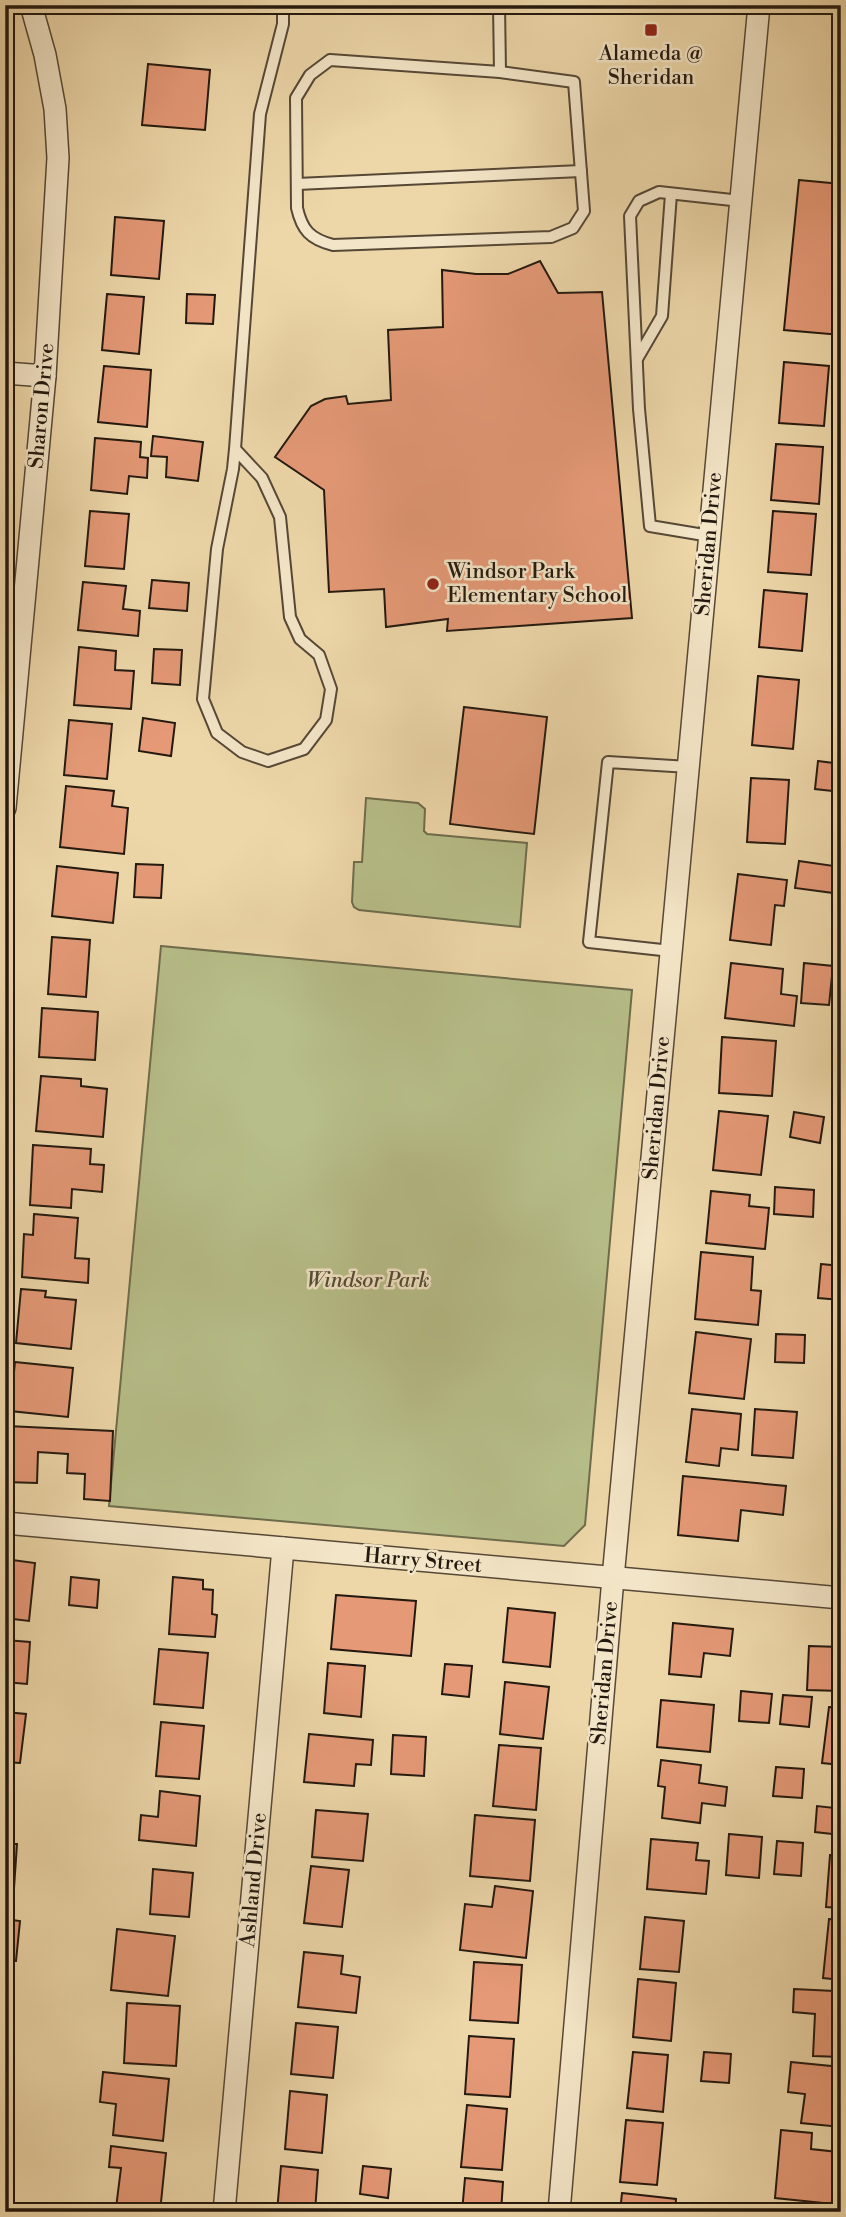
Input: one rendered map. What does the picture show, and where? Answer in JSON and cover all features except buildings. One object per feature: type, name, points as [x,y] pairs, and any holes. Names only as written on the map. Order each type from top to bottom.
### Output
[{"type":"street","name":"Sharon Drive","points":[[5,808],[45,376],[58,158],[55,109],[45,55],[31,5]]},
{"type":"street","name":"Sheridan Drive","points":[[559,2212],[613,1578],[759,5]]},
{"type":"street","points":[[5,373],[45,376]]},
{"type":"street","name":"Harry Street","points":[[5,1523],[841,1598]]},
{"type":"street","name":"Ashland Drive","points":[[224,2212],[283,1548]]},
{"type":"lane","points":[[235,449],[262,478],[280,517],[290,617],[300,639],[320,655],[331,689],[326,720],[304,749],[268,761],[242,752],[217,733],[203,699],[217,549],[235,449],[260,114],[283,24],[283,5]]},
{"type":"lane","points":[[499,5],[500,72]]},
{"type":"lane","points":[[330,60],[500,72],[574,82],[584,211],[573,228],[551,237],[333,245],[318,241],[301,225],[297,208],[296,97],[310,75],[330,60]]},
{"type":"lane","points":[[297,184],[581,171]]},
{"type":"lane","points":[[710,536],[650,526],[637,360],[630,216],[639,201],[659,192],[741,201]]},
{"type":"lane","points":[[637,360],[662,316],[671,194]]},
{"type":"lane","points":[[671,951],[589,942],[608,762],[689,767]]},
{"type":"green space","points":[[366,798],[418,803],[425,809],[424,831],[427,834],[527,843],[520,927],[359,910],[354,907],[354,862],[362,862]]},
{"type":"green space","name":"Windsor Park","points":[[161,946],[632,990],[585,1525],[564,1546],[109,1506]]},
{"type":"place","name":"Alameda @ Sheridan","points":[[651,30]]},
{"type":"place","name":"Windsor Park Elementary School","points":[[433,584]]}]
